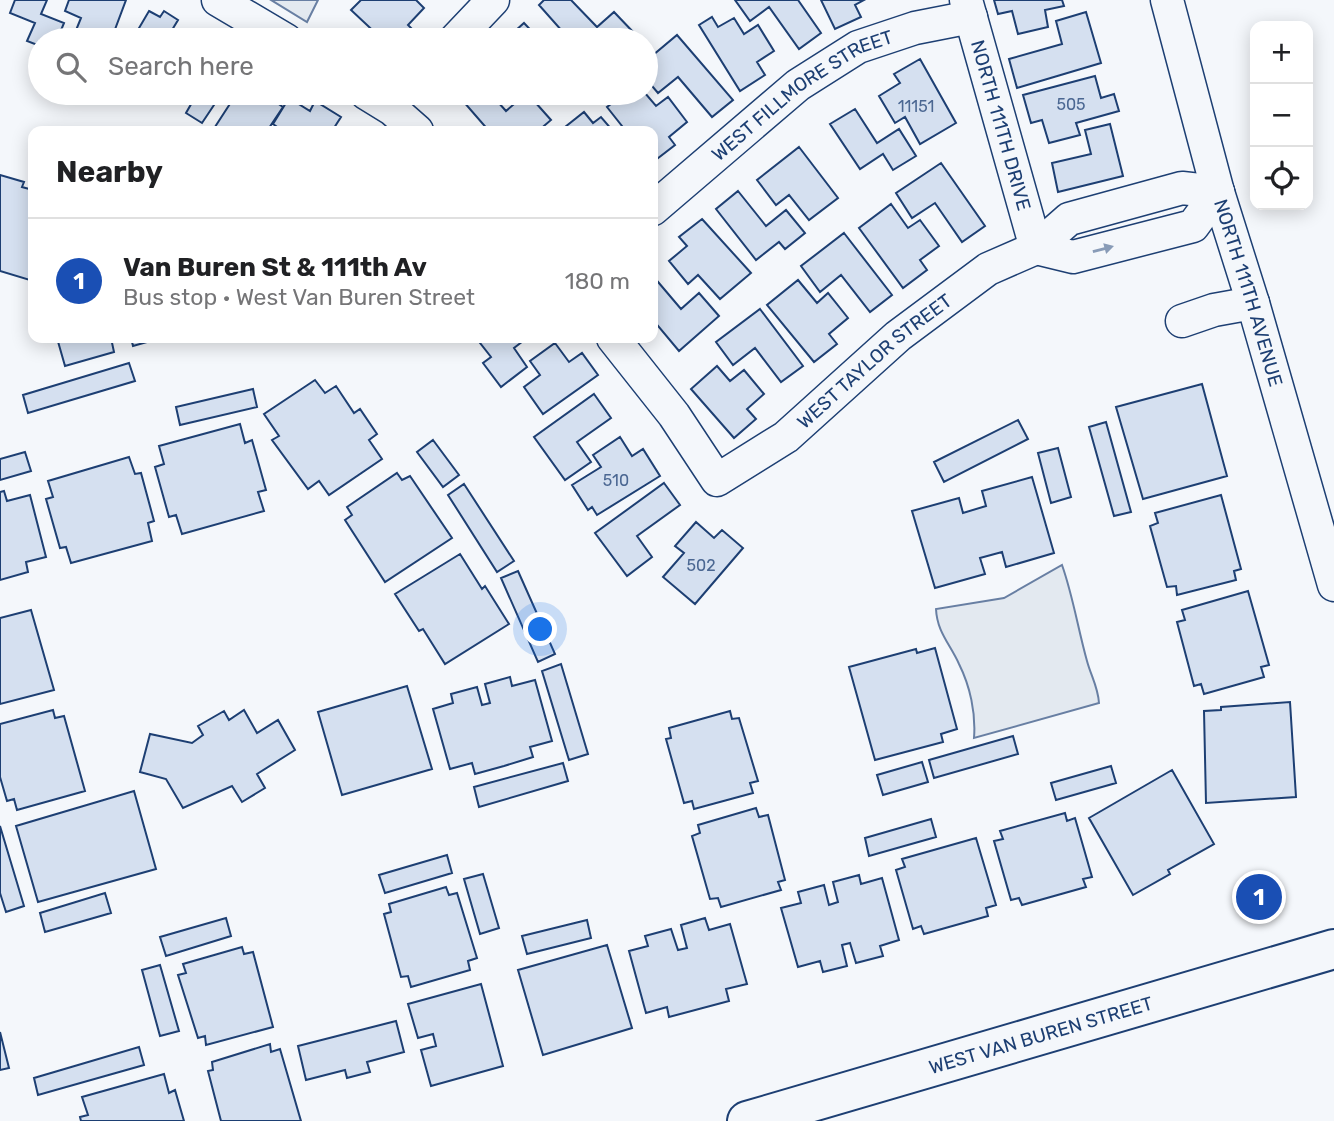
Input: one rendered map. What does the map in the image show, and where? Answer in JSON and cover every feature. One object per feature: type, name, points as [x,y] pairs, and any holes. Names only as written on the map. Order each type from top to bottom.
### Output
[{"type":"main road","name":"WEST VAN BUREN STREET","points":[[747,1121],[1334,949]]},
{"type":"street","points":[[218,0],[266,28]]},
{"type":"street","points":[[466,28],[493,0]]},
{"type":"street","name":"NORTH 111TH AVENUE","points":[[1167,0],[1218,192],[1253,303],[1334,585]]},
{"type":"street","name":"WEST FILLMORE STREET","points":[[658,205],[799,85],[858,47],[969,9]]},
{"type":"street","name":"NORTH 111TH DRIVE","points":[[969,9],[1037,248]]},
{"type":"street","points":[[394,105],[413,126]]},
{"type":"street","name":"WEST TAYLOR STREET","points":[[617,343],[674,415],[717,480],[786,437],[898,336],[988,269],[1037,248],[1069,219],[1182,188],[1218,192]]},
{"type":"street","points":[[1182,321],[1214,310],[1253,303]]},
{"type":"shaded area","points":[[271,0],[318,0],[307,22]]},
{"type":"shaded area","points":[[1062,565],[1099,703],[974,738],[969,690],[959,664],[941,631],[936,609],[1004,598]]},
{"type":"building","points":[[15,0],[47,0],[41,14],[64,23],[62,28],[33,28],[35,23],[10,13]]},
{"type":"building","points":[[69,0],[126,0],[116,28],[77,28],[81,18],[65,11]]},
{"type":"building","points":[[361,0],[416,0],[424,8],[408,25],[411,28],[370,28],[351,10]]},
{"type":"building","points":[[544,0],[571,0],[597,27],[614,12],[629,28],[559,28],[539,5]]},
{"type":"building","points":[[735,0],[798,0],[821,33],[799,49],[769,7],[750,21]]},
{"type":"building","points":[[821,0],[864,0],[855,5],[861,17],[835,29]]},
{"type":"building","points":[[994,0],[1062,0],[1064,6],[1045,10],[1048,27],[1018,34],[1012,11],[998,14]]},
{"type":"building","points":[[149,11],[160,17],[164,11],[178,20],[173,28],[139,28]]},
{"type":"building","points":[[1086,12],[1101,63],[1017,88],[1009,59],[1062,44],[1056,21]]},
{"type":"building","points":[[712,17],[718,27],[734,18],[744,34],[758,25],[774,51],[757,62],[765,75],[740,91],[699,25]]},
{"type":"building","points":[[677,35],[733,100],[712,117],[678,77],[658,93],[658,51]]},
{"type":"building","points":[[920,59],[956,123],[920,144],[905,117],[895,123],[879,96],[900,83],[894,74]]},
{"type":"building","points":[[1095,76],[1101,98],[1114,94],[1119,111],[1076,123],[1080,135],[1049,143],[1042,120],[1031,123],[1023,95]]},
{"type":"building","points":[[668,97],[687,122],[669,137],[675,145],[658,158],[658,126],[622,126],[607,107],[656,106]]},
{"type":"building","points":[[191,105],[214,105],[202,123],[186,113]]},
{"type":"building","points":[[229,105],[283,107],[270,126],[216,126]]},
{"type":"building","points":[[285,105],[300,105],[310,111],[313,105],[322,105],[341,117],[335,126],[273,124]]},
{"type":"building","points":[[466,105],[501,105],[506,111],[513,105],[538,105],[551,120],[544,126],[485,126]]},
{"type":"building","points":[[855,109],[877,143],[899,129],[916,156],[893,170],[883,154],[860,169],[830,124]]},
{"type":"building","points":[[584,112],[593,123],[601,117],[609,126],[566,126]]},
{"type":"building","points":[[1110,124],[1123,176],[1058,192],[1052,163],[1091,154],[1085,130]]},
{"type":"building","points":[[799,147],[838,198],[809,220],[789,195],[776,205],[757,180]]},
{"type":"building","points":[[941,163],[985,226],[962,242],[935,203],[912,218],[896,193]]},
{"type":"building","points":[[0,175],[24,182],[22,187],[28,189],[28,279],[0,271]]},
{"type":"building","points":[[738,191],[766,226],[786,210],[805,233],[785,249],[779,242],[756,260],[716,209]]},
{"type":"building","points":[[891,204],[908,228],[920,220],[939,246],[920,260],[927,270],[903,288],[859,228]]},
{"type":"building","points":[[702,219],[751,273],[720,299],[698,275],[688,284],[669,261],[687,246],[679,237]]},
{"type":"building","points":[[844,233],[892,295],[870,312],[841,275],[820,292],[801,266]]},
{"type":"building","points":[[798,280],[817,303],[828,293],[848,318],[829,334],[837,344],[814,362],[767,305]]},
{"type":"building","points":[[658,282],[681,309],[699,293],[719,316],[679,351],[658,326]]},
{"type":"building","points":[[760,309],[803,366],[781,382],[755,348],[733,365],[716,342]]},
{"type":"building","points":[[58,343],[112,343],[114,352],[65,366]]},
{"type":"building","points":[[480,343],[520,343],[514,348],[527,367],[501,387],[483,363],[491,357]]},
{"type":"building","points":[[555,343],[569,362],[582,353],[598,375],[543,414],[524,387],[540,375],[530,361]]},
{"type":"building","points":[[129,363],[135,381],[28,413],[23,395]]},
{"type":"building","points":[[717,366],[730,381],[744,370],[764,394],[747,409],[756,419],[734,438],[691,389]]},
{"type":"building","points":[[315,380],[325,393],[336,386],[354,413],[360,409],[377,434],[369,440],[382,459],[329,495],[319,481],[308,489],[272,440],[279,436],[264,414]]},
{"type":"building","points":[[1202,384],[1227,476],[1143,499],[1116,407]]},
{"type":"building","points":[[253,389],[257,407],[180,425],[176,407]]},
{"type":"building","points":[[594,394],[611,418],[577,442],[591,462],[565,480],[534,437]]},
{"type":"building","points":[[1018,420],[1028,439],[944,482],[934,462]]},
{"type":"building","points":[[1106,422],[1131,512],[1114,516],[1089,427]]},
{"type":"building","points":[[240,424],[245,443],[252,440],[266,490],[258,492],[264,511],[182,534],[176,515],[169,517],[155,467],[164,464],[159,446]]},
{"type":"building","points":[[620,437],[632,456],[643,449],[660,476],[597,515],[592,507],[588,510],[572,485],[601,467],[593,455]]},
{"type":"building","points":[[433,440],[459,475],[443,487],[417,452]]},
{"type":"building","points":[[1058,448],[1071,497],[1051,503],[1038,453]]},
{"type":"building","points":[[25,452],[31,471],[0,480],[0,459]]},
{"type":"building","points":[[129,457],[135,474],[141,473],[154,521],[148,523],[152,541],[71,563],[66,547],[60,548],[46,499],[53,497],[48,481]]},
{"type":"building","points":[[397,473],[402,480],[410,476],[452,538],[385,582],[345,520],[352,515],[347,507]]},
{"type":"building","points":[[1032,477],[1054,553],[1006,567],[1002,552],[980,558],[985,574],[935,588],[912,511],[959,498],[963,513],[986,506],[982,491]]},
{"type":"building","points":[[664,483],[680,505],[637,536],[652,557],[627,576],[595,533]]},
{"type":"building","points":[[464,484],[514,561],[497,572],[448,495]]},
{"type":"building","points":[[4,491],[7,501],[30,495],[46,557],[26,562],[28,572],[0,580],[0,492]]},
{"type":"building","points":[[1221,495],[1241,569],[1234,571],[1236,580],[1177,595],[1176,586],[1167,587],[1150,526],[1158,523],[1155,513]]},
{"type":"building","points":[[696,522],[714,538],[722,530],[743,548],[695,604],[663,577],[684,553],[675,546]]},
{"type":"building","points":[[460,554],[482,589],[485,586],[509,624],[445,664],[423,629],[419,631],[395,594]]},
{"type":"building","points":[[518,571],[555,654],[538,662],[501,578]]},
{"type":"building","points":[[1248,591],[1269,665],[1261,667],[1264,677],[1204,694],[1201,684],[1194,686],[1177,622],[1185,620],[1182,610]]},
{"type":"building","points":[[31,610],[54,690],[0,704],[0,618]]},
{"type":"building","points":[[935,648],[957,729],[941,734],[943,742],[875,760],[849,667],[916,649],[917,653]]},
{"type":"building","points":[[561,664],[588,754],[569,760],[542,671]]},
{"type":"building","points":[[510,677],[512,686],[535,680],[552,741],[530,747],[533,757],[475,774],[472,763],[450,769],[433,709],[453,703],[451,694],[477,687],[482,705],[490,703],[485,684]]},
{"type":"building","points":[[407,686],[432,769],[342,795],[318,712]]},
{"type":"building","points":[[1290,702],[1296,797],[1206,803],[1204,711],[1221,710],[1221,707]]},
{"type":"building","points":[[53,710],[55,718],[64,716],[85,791],[17,810],[14,799],[7,801],[0,777],[0,724]]},
{"type":"building","points":[[244,710],[257,733],[278,720],[295,750],[257,774],[265,788],[242,802],[232,786],[183,808],[166,779],[140,772],[150,734],[192,743],[203,735],[198,726],[224,711],[229,720]]},
{"type":"building","points":[[730,711],[732,719],[739,718],[758,781],[750,783],[753,793],[694,809],[692,801],[684,803],[666,739],[671,738],[669,728]]},
{"type":"building","points":[[1013,736],[1018,754],[934,778],[929,760]]},
{"type":"building","points":[[922,762],[928,782],[883,795],[877,775]]},
{"type":"building","points":[[563,763],[568,781],[479,807],[474,787]]},
{"type":"building","points":[[1111,766],[1116,783],[1056,800],[1051,783]]},
{"type":"building","points":[[1172,770],[1214,844],[1168,870],[1170,874],[1133,895],[1089,818]]},
{"type":"building","points":[[134,791],[156,869],[38,902],[16,826]]},
{"type":"building","points":[[756,808],[759,817],[768,815],[785,880],[778,882],[781,890],[721,907],[718,898],[710,899],[692,836],[700,833],[698,825]]},
{"type":"building","points":[[1065,813],[1067,821],[1075,818],[1092,877],[1083,879],[1086,887],[1022,905],[1019,898],[1011,900],[994,841],[1003,839],[1000,831]]},
{"type":"building","points":[[931,819],[936,837],[869,856],[865,838]]},
{"type":"building","points":[[0,826],[24,906],[6,912],[0,893]]},
{"type":"building","points":[[976,838],[996,905],[986,908],[988,916],[924,934],[921,926],[913,929],[896,870],[905,867],[902,859]]},
{"type":"building","points":[[447,855],[452,873],[385,893],[379,875]]},
{"type":"building","points":[[483,874],[499,928],[480,934],[464,879]]},
{"type":"building","points":[[859,875],[861,884],[882,878],[899,940],[880,946],[883,956],[856,963],[850,943],[842,945],[847,966],[823,972],[820,961],[798,967],[781,908],[801,903],[798,892],[824,885],[829,905],[838,902],[833,882]]},
{"type":"building","points":[[446,887],[449,895],[457,893],[477,958],[468,961],[470,970],[411,987],[408,976],[401,977],[384,914],[391,912],[389,904]]},
{"type":"building","points":[[105,893],[111,913],[45,932],[40,913]]},
{"type":"building","points":[[226,918],[231,936],[166,956],[160,937]]},
{"type":"building","points":[[705,918],[709,930],[730,924],[747,984],[726,989],[729,1001],[669,1017],[667,1007],[646,1013],[629,951],[648,946],[645,936],[671,929],[678,950],[687,948],[681,925]]},
{"type":"building","points":[[587,920],[591,938],[527,954],[522,936]]},
{"type":"building","points":[[607,945],[632,1028],[543,1055],[518,970]]},
{"type":"building","points":[[242,947],[244,954],[253,952],[273,1027],[206,1045],[205,1036],[198,1038],[178,975],[186,973],[183,964]]},
{"type":"building","points":[[160,965],[179,1031],[160,1036],[142,970]]},
{"type":"building","points":[[481,984],[503,1066],[431,1086],[421,1050],[436,1046],[433,1034],[418,1038],[408,1004]]},
{"type":"building","points":[[396,1021],[404,1052],[367,1062],[370,1072],[347,1078],[345,1070],[306,1080],[298,1046]]},
{"type":"building","points":[[0,1032],[9,1068],[0,1070]]},
{"type":"building","points":[[270,1044],[271,1052],[280,1049],[301,1121],[221,1121],[208,1071],[213,1070],[212,1062]]},
{"type":"building","points":[[139,1047],[144,1065],[38,1095],[34,1078]]},
{"type":"building","points":[[164,1074],[169,1093],[175,1090],[184,1121],[81,1121],[80,1117],[88,1115],[82,1097]]},
{"type":"place","name":"Van Buren St & 111th Av","points":[[1259,897]]}]
